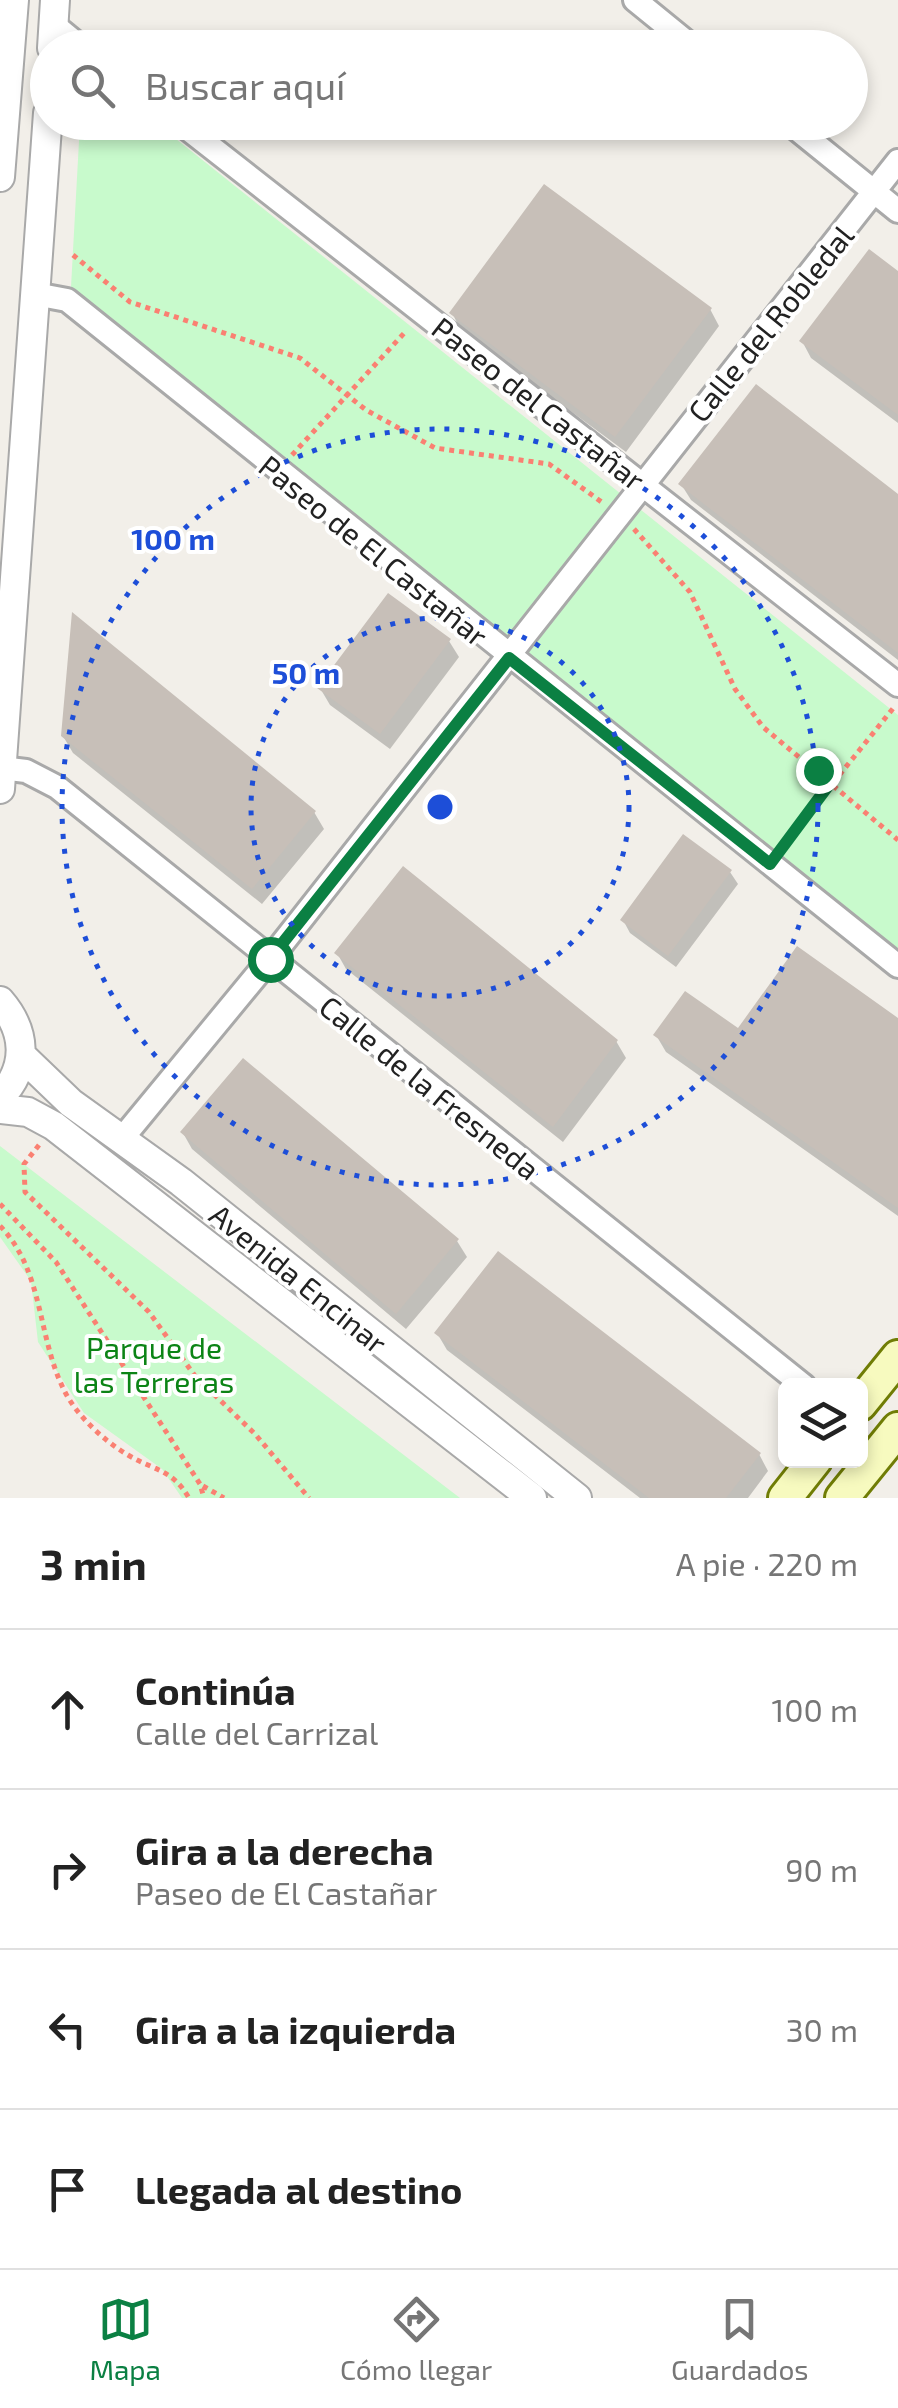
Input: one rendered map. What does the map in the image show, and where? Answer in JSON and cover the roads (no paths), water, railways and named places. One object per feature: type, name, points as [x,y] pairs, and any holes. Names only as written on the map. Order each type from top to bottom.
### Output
[{"type":"main road","points":[[868,1394],[898,1357]]},
{"type":"main road","points":[[842,1498],[898,1429]]},
{"type":"main road","points":[[784,1498],[808,1468]]},
{"type":"street","points":[[0,177],[14,0]]},
{"type":"street","points":[[635,0],[672,30]]},
{"type":"street","points":[[0,789],[46,140]]},
{"type":"street","name":"Paseo del Castañar","points":[[202,140],[898,685]]},
{"type":"street","points":[[810,140],[898,210]]},
{"type":"street","name":"Calle del Robledal","points":[[120,1141],[509,658],[898,161]]},
{"type":"street","name":"Paseo de El Castañar","points":[[34,294],[67,300],[898,966]]},
{"type":"street","name":"Calle de la Fresneda","points":[[1,768],[26,771],[57,787],[794,1378]]},
{"type":"street","points":[[0,1001],[17,1026],[22,1056],[16,1077],[0,1096]]},
{"type":"street","name":"Avenida Encinar","points":[[22,1056],[120,1141],[180,1182],[577,1498]]},
{"type":"street","name":"Avenida Encinar","points":[[0,1109],[28,1112],[54,1126],[532,1498]]},
{"type":"park label","name":"Parque de las Terreras","points":[[154,1364]]}]
